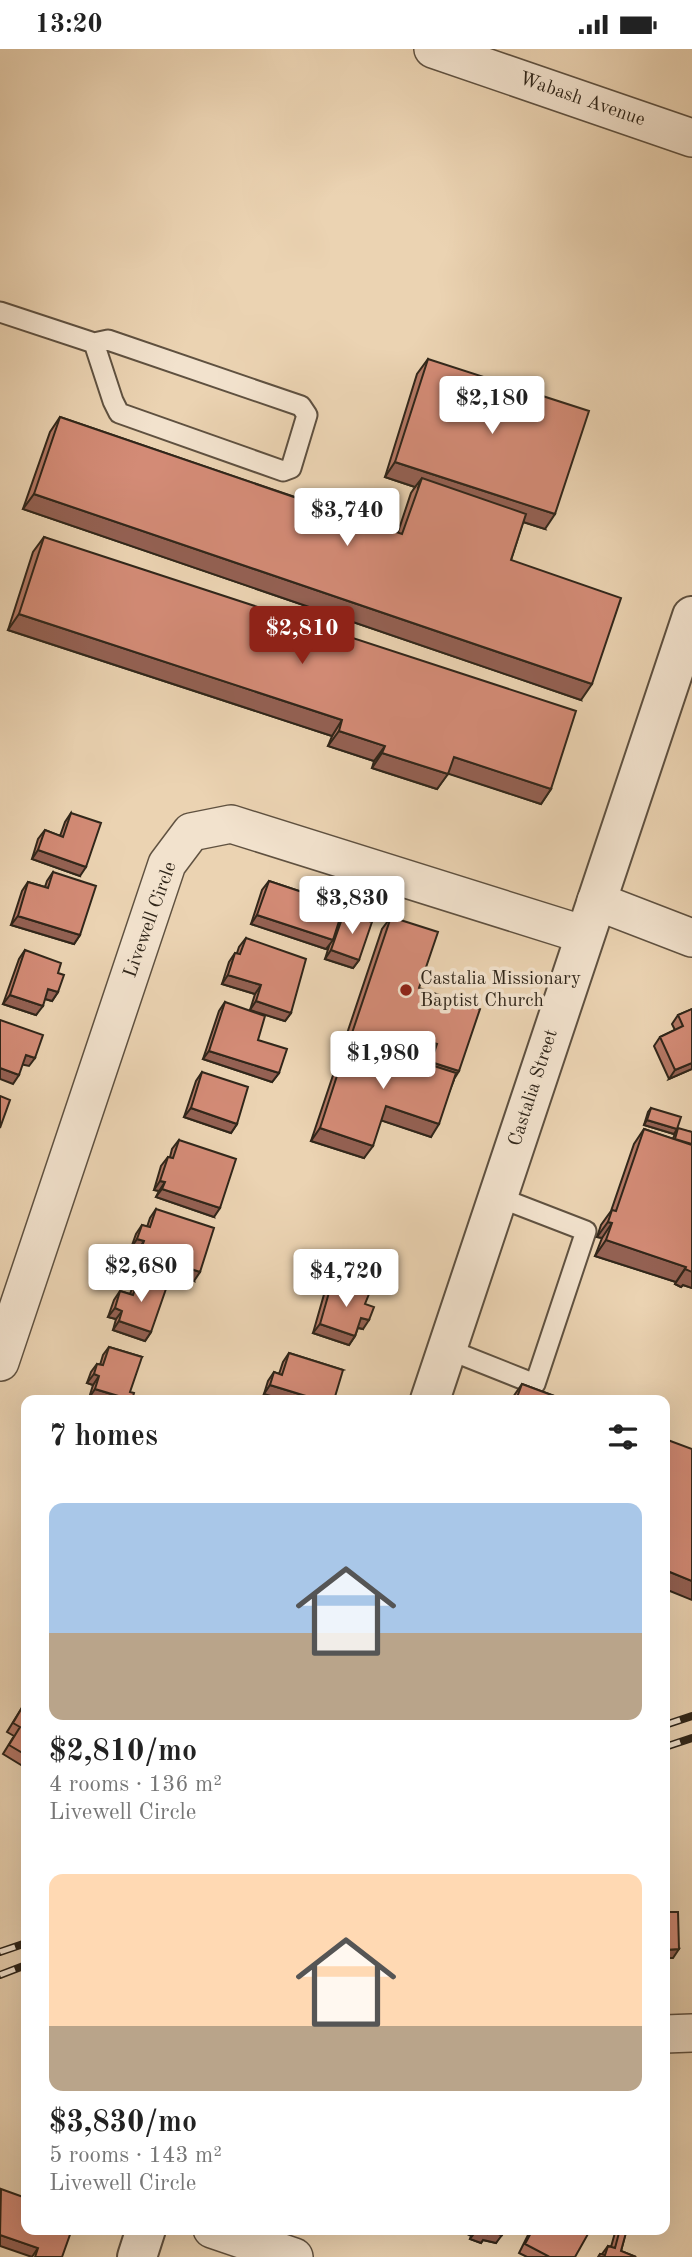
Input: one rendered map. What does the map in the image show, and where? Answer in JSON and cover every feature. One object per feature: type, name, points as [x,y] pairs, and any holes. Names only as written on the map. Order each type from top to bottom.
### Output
[{"type":"street","name":"Wabash Avenue","points":[[433,49],[692,138]]},
{"type":"street","name":"Castalia Street","points":[[432,1395],[692,616]]},
{"type":"street","name":"Livewell Circle","points":[[0,1362],[167,864],[191,832],[230,824],[591,918],[692,938]]},
{"type":"street","points":[[670,2034],[692,2033]]},
{"type":"street","points":[[137,2257],[144,2235]]},
{"type":"street","points":[[230,2235],[294,2257]]},
{"type":"lane","points":[[0,312],[94,342],[108,339],[301,406],[307,415],[292,468],[283,471],[119,413],[94,342]]},
{"type":"lane","points":[[447,1349],[535,1384],[546,1353],[586,1231],[498,1197]]},
{"type":"building","points":[[428,359],[589,411],[555,514],[395,462]]},
{"type":"building","points":[[60,417],[402,534],[422,478],[526,514],[511,560],[621,598],[592,684],[34,494]]},
{"type":"building","points":[[44,537],[576,711],[551,789],[454,757],[448,774],[382,753],[385,746],[339,731],[342,720],[19,614]]},
{"type":"building","points":[[71,813],[101,823],[86,867],[38,850],[45,830],[63,837]]},
{"type":"building","points":[[53,872],[96,886],[80,935],[18,916],[28,882],[48,888]]},
{"type":"building","points":[[269,881],[317,897],[321,887],[347,896],[333,940],[257,915]]},
{"type":"building","points":[[344,913],[372,922],[359,960],[331,950]]},
{"type":"building","points":[[391,917],[438,932],[419,988],[480,1009],[459,1071],[431,1062],[437,1044],[407,1035],[401,1052],[351,1036]]},
{"type":"building","points":[[246,938],[306,959],[291,1013],[256,1001],[261,985],[228,975],[235,953],[240,954]]},
{"type":"building","points":[[25,950],[61,963],[58,973],[64,975],[58,992],[48,989],[43,1006],[10,995]]},
{"type":"building","points":[[225,1002],[265,1016],[258,1040],[287,1049],[279,1073],[209,1051]]},
{"type":"building","points":[[692,1009],[692,1063],[675,1070],[660,1037],[683,1026],[678,1015]]},
{"type":"building","points":[[0,1020],[43,1035],[35,1058],[26,1055],[19,1075],[0,1068]]},
{"type":"building","points":[[349,1039],[456,1073],[439,1124],[386,1106],[373,1146],[320,1128]]},
{"type":"building","points":[[202,1072],[248,1087],[237,1124],[191,1108]]},
{"type":"building","points":[[0,1096],[10,1100],[0,1128]]},
{"type":"building","points":[[651,1108],[681,1117],[677,1129],[647,1120]]},
{"type":"building","points":[[678,1128],[692,1132],[692,1144],[675,1139]]},
{"type":"building","points":[[644,1129],[692,1145],[692,1272],[685,1269],[686,1267],[606,1240],[612,1223],[608,1222],[612,1210],[616,1211]]},
{"type":"building","points":[[179,1140],[236,1159],[220,1208],[162,1189],[165,1182],[160,1181],[168,1157],[173,1158]]},
{"type":"building","points":[[156,1209],[214,1228],[200,1272],[140,1252],[144,1241],[137,1239],[142,1225],[150,1227]]},
{"type":"building","points":[[139,1277],[167,1286],[151,1332],[119,1321],[122,1311],[115,1308],[120,1291],[133,1295]]},
{"type":"building","points":[[332,1282],[357,1290],[358,1288],[369,1294],[365,1304],[374,1307],[369,1320],[361,1318],[355,1336],[320,1324]]},
{"type":"building","points":[[109,1347],[142,1357],[130,1392],[133,1395],[115,1395],[95,1389],[99,1376],[94,1374],[97,1364],[103,1365]]},
{"type":"building","points":[[289,1353],[343,1370],[336,1395],[303,1395],[270,1385],[274,1372],[282,1375]]},
{"type":"building","points":[[522,1384],[552,1395],[518,1395]]},
{"type":"building","points":[[670,1441],[692,1449],[692,1581],[670,1572]]},
{"type":"building","points":[[21,1709],[21,1752],[9,1745],[20,1727],[13,1723]]},
{"type":"building","points":[[670,1912],[678,1912],[679,1949],[670,1950]]},
{"type":"building","points":[[1,2189],[21,2196],[21,2235],[70,2235],[62,2257],[35,2257],[38,2248],[0,2235]]},
{"type":"building","points":[[530,2235],[587,2235],[575,2257],[547,2257],[525,2244]]},
{"type":"building","points":[[618,2235],[625,2235],[621,2251],[636,2257],[599,2257],[600,2254],[605,2255],[608,2246],[615,2248]]},
{"type":"railway","points":[[670,1723],[692,1716]]},
{"type":"railway","points":[[670,1745],[692,1738]]},
{"type":"railway","points":[[0,1952],[21,1945]]},
{"type":"railway","points":[[0,1975],[21,1967]]},
{"type":"place","name":"Castalia Missionary Baptist Church","points":[[406,990]]}]
